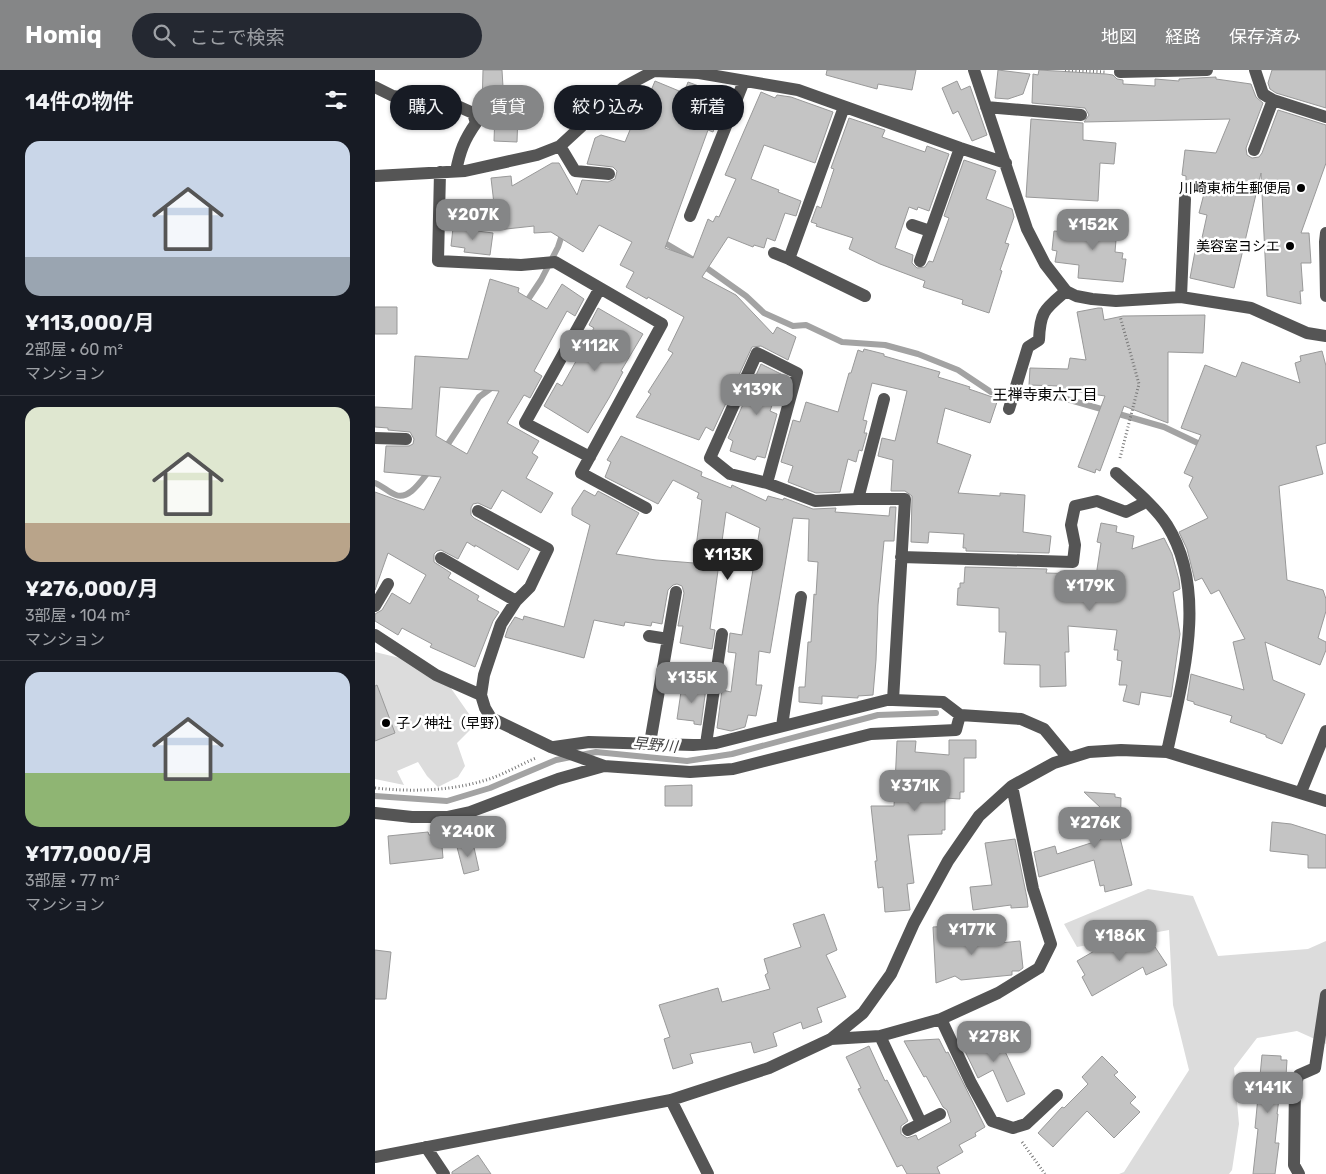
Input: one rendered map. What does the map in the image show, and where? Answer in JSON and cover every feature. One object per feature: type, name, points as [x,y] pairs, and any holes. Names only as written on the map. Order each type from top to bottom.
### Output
[{"type":"street","points":[[375,176],[457,171],[537,155],[560,146],[624,87],[654,70],[699,71],[798,90],[1006,163]]},
{"type":"street","points":[[974,70],[1006,163],[1011,187],[1027,228],[1045,264],[1066,291],[1077,296],[1092,299],[1116,301],[1181,297],[1251,308],[1307,333],[1326,336]]},
{"type":"street","points":[[1120,72],[1207,70]]},
{"type":"street","points":[[1255,70],[1263,94],[1273,100],[1326,117]]},
{"type":"street","points":[[690,216],[744,81]]},
{"type":"street","points":[[375,87],[393,96],[455,105],[473,113],[476,123],[465,138],[457,171]]},
{"type":"street","points":[[1254,150],[1273,100]]},
{"type":"street","points":[[789,258],[844,107]]},
{"type":"street","points":[[986,107],[1081,115]]},
{"type":"street","points":[[560,146],[575,171],[609,174]]},
{"type":"street","points":[[920,262],[959,148]]},
{"type":"street","points":[[440,172],[438,261],[521,265],[555,262],[662,324],[581,473],[646,508]]},
{"type":"street","points":[[1181,297],[1185,200]]},
{"type":"street","points":[[912,225],[930,231]]},
{"type":"street","points":[[1326,233],[1326,296]]},
{"type":"street","points":[[774,253],[789,258],[865,296]]},
{"type":"street","points":[[590,457],[525,423],[600,288]]},
{"type":"street","points":[[1009,409],[1028,347],[1039,340],[1039,326],[1045,310],[1066,291]]},
{"type":"street","points":[[767,483],[797,373],[757,354],[710,458],[730,474],[767,483],[815,501],[858,499],[905,500],[893,700]]},
{"type":"street","points":[[858,499],[884,400]]},
{"type":"street","points":[[375,446],[375,438],[406,439]]},
{"type":"street","points":[[1116,473],[1166,523],[1177,542],[1187,580],[1190,609],[1186,666],[1167,752]]},
{"type":"street","points":[[901,557],[1073,562],[1075,545],[1071,525],[1075,506],[1097,501],[1126,512],[1146,502]]},
{"type":"street","points":[[478,511],[548,549],[530,587],[515,601],[501,624],[484,676],[481,695],[485,708],[491,718],[588,762],[604,766],[690,772],[733,769],[871,734],[956,730],[960,715]]},
{"type":"street","points":[[441,558],[515,601]]},
{"type":"street","points":[[375,606],[388,584]]},
{"type":"street","points":[[650,743],[676,592]]},
{"type":"street","points":[[782,726],[801,597]]},
{"type":"street","points":[[706,744],[722,634]]},
{"type":"street","points":[[375,635],[436,674],[481,695]]},
{"type":"street","points":[[649,636],[668,639]]},
{"type":"street","points":[[555,748],[589,742],[716,743],[893,700],[943,702],[960,715],[1021,719],[1045,729],[1068,758]]},
{"type":"street","points":[[1301,792],[1326,731]]},
{"type":"street","points":[[375,1156],[671,1100],[769,1068],[831,1039],[863,1013],[891,974],[914,923],[948,861],[979,816],[1012,786],[1054,763],[1089,752],[1121,750],[1167,752],[1326,801]]},
{"type":"street","points":[[375,813],[412,817],[447,817],[471,812],[558,779],[604,766]]},
{"type":"street","points":[[831,1039],[880,1036],[941,1018],[999,993],[1039,968],[1051,944],[1033,889],[1012,786]]},
{"type":"street","points":[[1299,1174],[1295,1165],[1295,1084],[1299,1075],[1315,1068],[1326,995]]},
{"type":"street","points":[[941,1018],[971,1083],[992,1120],[1013,1128],[1026,1124],[1057,1095]]},
{"type":"street","points":[[880,1036],[921,1123]]},
{"type":"street","points":[[671,1100],[708,1174]]},
{"type":"street","points":[[908,1130],[941,1114]]},
{"type":"street","points":[[426,1147],[444,1174]]},
{"type":"path","points":[[1065,70],[1120,72]]},
{"type":"path","points":[[1116,301],[1139,384],[1116,473]]},
{"type":"path","points":[[375,788],[431,791],[457,788],[488,780],[555,748]]},
{"type":"path","points":[[1013,1128],[1045,1174]]},
{"type":"shaded area","points":[[375,652],[404,659],[448,684],[476,724],[457,743],[465,766],[458,777],[438,787],[427,776],[418,762],[397,771],[404,785],[375,779]]},
{"type":"shaded area","points":[[1148,889],[1193,896],[1218,956],[1308,949],[1326,941],[1326,1044],[1297,1031],[1257,1038],[1234,1068],[1239,1124],[1232,1170],[1229,1174],[1119,1174],[1124,1172],[1189,1070],[1173,1005],[1169,930],[1077,947],[1064,924]]},
{"type":"building","points":[[483,70],[502,70],[503,85],[483,85]]},
{"type":"building","points":[[827,70],[916,70],[912,90],[878,84],[877,89],[826,75]]},
{"type":"building","points":[[998,70],[1030,74],[1023,94],[1008,99],[995,98]]},
{"type":"building","points":[[1039,70],[1113,75],[1117,79],[1123,80],[1123,84],[1155,86],[1155,79],[1179,81],[1179,79],[1216,77],[1216,79],[1251,84],[1256,97],[1263,103],[1246,148],[1247,155],[1252,158],[1259,157],[1262,153],[1278,110],[1326,125],[1326,163],[1301,233],[1309,233],[1311,263],[1301,263],[1303,291],[1300,291],[1301,304],[1267,296],[1261,173],[1234,288],[1190,278],[1196,246],[1200,247],[1207,215],[1199,213],[1206,186],[1186,183],[1186,176],[1182,175],[1185,150],[1216,153],[1230,119],[1084,122],[1089,115],[1085,108],[1032,103],[1033,74],[1038,75]]},
{"type":"building","points":[[1272,70],[1326,70],[1326,108],[1276,93],[1270,89],[1268,83]]},
{"type":"building","points":[[655,81],[672,88],[672,130],[708,130],[665,248],[693,258],[708,219],[713,222],[716,216],[719,217],[736,179],[725,175],[761,92],[775,98],[777,95],[791,97],[833,112],[815,163],[764,145],[751,179],[801,201],[796,216],[785,213],[775,241],[767,238],[764,248],[754,245],[753,247],[728,237],[702,277],[736,295],[773,334],[777,327],[796,337],[788,360],[761,346],[752,347],[713,431],[706,427],[699,440],[636,417],[651,394],[648,392],[673,353],[668,350],[684,317],[626,287],[634,272],[620,265],[632,242],[599,225],[583,252],[551,232],[534,233],[534,226],[497,230],[491,178],[511,176],[512,186],[552,163],[559,163],[577,195],[582,180],[608,182],[615,179],[617,171],[613,167],[587,164],[595,138],[601,135],[625,142],[630,130],[662,130],[662,85],[653,85]]},
{"type":"building","points":[[957,81],[961,90],[970,86],[987,135],[972,141],[958,111],[953,114],[942,88]]},
{"type":"building","points":[[849,118],[885,130],[882,137],[925,152],[927,146],[949,154],[929,211],[918,207],[917,210],[909,207],[895,248],[913,255],[912,263],[917,268],[925,267],[929,261],[933,262],[949,218],[944,216],[964,160],[996,171],[986,199],[1012,209],[1014,217],[1005,243],[1009,244],[989,313],[962,304],[963,300],[923,287],[925,281],[880,264],[849,249],[853,238],[816,226],[817,224],[811,222],[817,206],[821,208],[834,169],[831,168]]},
{"type":"building","points":[[1031,119],[1083,123],[1083,140],[1116,143],[1114,164],[1100,163],[1098,201],[1026,197]]},
{"type":"building","points":[[494,130],[517,130],[517,142],[494,141]]},
{"type":"building","points":[[1093,215],[1118,216],[1115,252],[1123,253],[1122,259],[1126,259],[1123,282],[1078,278],[1079,265],[1055,262],[1057,251],[1052,250],[1054,231],[1092,234]]},
{"type":"building","points":[[453,228],[493,233],[490,255],[464,252],[465,248],[451,246]]},
{"type":"building","points":[[490,279],[519,288],[518,292],[547,309],[562,284],[584,299],[575,316],[567,311],[534,371],[542,376],[530,398],[524,395],[507,423],[539,441],[532,453],[538,457],[526,478],[553,493],[541,513],[502,490],[491,509],[478,503],[473,504],[471,508],[471,515],[474,518],[530,549],[518,570],[467,542],[458,559],[441,550],[434,554],[434,562],[451,573],[448,578],[479,596],[477,600],[499,612],[493,621],[475,667],[430,647],[432,644],[402,628],[398,635],[375,621],[375,614],[382,610],[392,593],[410,604],[426,575],[388,553],[375,590],[375,492],[424,510],[441,477],[384,472],[386,446],[409,446],[413,444],[414,439],[410,432],[375,427],[375,407],[412,409],[415,356],[468,359]],"holes":[[[440,387],[499,391],[467,454],[436,436]]]},
{"type":"building","points":[[375,307],[397,307],[397,334],[375,334]]},
{"type":"building","points":[[598,308],[643,334],[588,433],[544,406],[557,383],[562,386],[588,340],[594,328],[589,325]]},
{"type":"building","points":[[1102,308],[1104,320],[1123,316],[1205,315],[1203,353],[1168,352],[1168,423],[1124,406],[1100,471],[1096,469],[1095,473],[1078,467],[1105,396],[1059,389],[1059,386],[1029,385],[1030,368],[1068,369],[1070,358],[1086,360],[1077,312]]},
{"type":"building","points":[[864,349],[940,372],[938,377],[970,387],[969,389],[998,399],[990,423],[945,408],[937,443],[971,455],[958,493],[1000,496],[1000,493],[1025,495],[1023,532],[1051,536],[1049,553],[966,551],[966,548],[963,548],[964,534],[929,532],[928,543],[911,542],[912,496],[905,491],[891,491],[893,460],[878,456],[882,438],[895,441],[907,391],[872,383],[863,420],[867,421],[864,433],[867,433],[862,451],[859,450],[856,462],[848,459],[840,492],[816,493],[788,482],[793,466],[781,462],[793,420],[800,422],[806,402],[838,412],[849,373],[851,373],[858,350],[863,352]]},
{"type":"building","points":[[1322,351],[1326,366],[1326,443],[1316,446],[1323,474],[1279,486],[1287,580],[1323,590],[1326,599],[1326,611],[1318,638],[1326,642],[1326,650],[1320,665],[1265,642],[1273,680],[1305,694],[1282,744],[1266,737],[1266,735],[1230,722],[1232,716],[1187,700],[1191,674],[1244,690],[1233,642],[1245,639],[1219,590],[1211,594],[1202,578],[1195,581],[1187,549],[1179,532],[1208,518],[1189,486],[1193,477],[1184,473],[1201,435],[1181,428],[1205,365],[1236,377],[1242,362],[1300,383],[1295,363],[1301,361],[1300,356]]},
{"type":"building","points":[[761,364],[783,375],[770,411],[777,414],[765,458],[757,456],[755,460],[730,451],[733,441],[728,438]]},
{"type":"building","points":[[621,436],[702,472],[701,476],[731,488],[732,485],[766,501],[768,496],[783,500],[784,498],[813,509],[836,508],[835,512],[889,516],[890,507],[896,507],[894,541],[884,541],[873,695],[858,696],[858,698],[822,696],[822,704],[799,702],[799,687],[805,687],[808,642],[811,642],[818,562],[808,561],[809,519],[793,518],[770,653],[759,651],[756,685],[762,685],[756,716],[748,715],[745,727],[731,731],[717,728],[722,690],[731,692],[736,653],[728,652],[730,633],[742,635],[760,528],[726,512],[710,629],[715,630],[712,649],[680,643],[683,626],[678,626],[684,593],[682,586],[677,584],[668,590],[662,624],[652,622],[651,626],[625,622],[624,626],[594,620],[584,658],[505,637],[515,617],[523,620],[524,616],[564,627],[590,525],[572,515],[572,508],[584,490],[595,496],[598,491],[639,513],[616,554],[694,563],[702,500],[697,498],[699,493],[673,480],[658,504],[605,477],[611,462],[607,460]]},
{"type":"building","points":[[1101,523],[1117,526],[1116,532],[1134,536],[1132,549],[1164,538],[1172,554],[1180,589],[1173,592],[1180,634],[1171,697],[1141,692],[1139,705],[1123,701],[1127,685],[1119,685],[1122,661],[1117,660],[1118,650],[1114,650],[1117,630],[1068,626],[1069,652],[1065,652],[1066,686],[1040,687],[1040,665],[1004,664],[1006,632],[999,632],[999,608],[957,605],[958,588],[960,588],[960,583],[964,583],[965,567],[1047,569],[1046,573],[1096,576],[1101,543],[1097,542]]},
{"type":"building","name":"子ノ神社（早野）","points":[[377,685],[395,733],[375,741],[375,686]]},
{"type":"building","points":[[682,685],[706,688],[701,725],[694,724],[694,721],[677,719]]},
{"type":"building","points":[[949,740],[976,740],[976,758],[964,758],[964,792],[960,792],[960,799],[945,798],[945,830],[942,830],[942,834],[908,835],[914,883],[907,884],[910,910],[885,912],[883,887],[878,888],[871,806],[894,806],[897,741],[916,741],[915,752],[949,755]]},
{"type":"building","points":[[692,785],[692,806],[665,806],[665,786]]},
{"type":"building","points":[[1084,792],[1115,794],[1115,797],[1121,798],[1120,838],[1132,885],[1105,892],[1104,885],[1100,886],[1094,860],[1039,877],[1034,852],[1055,846],[1057,854],[1100,840],[1102,809]]},
{"type":"building","points":[[1272,822],[1291,824],[1326,835],[1326,868],[1308,868],[1308,855],[1270,851]]},
{"type":"building","points":[[428,832],[429,835],[441,834],[443,858],[390,864],[388,836]]},
{"type":"building","points":[[1015,839],[1028,907],[1011,908],[1011,905],[973,910],[970,887],[992,885],[985,843]]},
{"type":"building","points":[[473,843],[479,870],[464,874],[457,847]]},
{"type":"building","points":[[824,914],[837,950],[826,955],[846,997],[817,1008],[822,1022],[803,1029],[801,1022],[773,1033],[777,1046],[754,1053],[751,1042],[690,1054],[693,1063],[673,1069],[664,1039],[670,1037],[659,1005],[718,988],[722,1002],[770,989],[765,975],[768,973],[764,959],[801,947],[793,924]]},
{"type":"building","points":[[970,925],[970,946],[1020,941],[1023,968],[1019,971],[1012,971],[1012,975],[961,980],[955,976],[936,983],[933,927]]},
{"type":"building","points":[[1145,932],[1167,965],[1146,975],[1143,967],[1092,996],[1082,977],[1085,975],[1077,961],[1103,946],[1104,948],[1136,933],[1137,935]]},
{"type":"building","points":[[375,950],[391,952],[386,999],[375,999]]},
{"type":"building","points":[[995,1030],[1025,1094],[1007,1102],[993,1070],[978,1078],[962,1045]]},
{"type":"building","points":[[939,1039],[946,1053],[948,1052],[985,1127],[975,1133],[976,1136],[959,1145],[963,1152],[937,1167],[940,1174],[907,1174],[902,1165],[897,1167],[858,1089],[861,1088],[846,1057],[869,1046],[885,1081],[887,1080],[908,1121],[901,1126],[901,1134],[907,1138],[916,1135],[918,1140],[951,1122],[947,1110],[943,1107],[926,1076],[924,1077],[904,1041]]},
{"type":"building","points":[[1262,1055],[1281,1056],[1281,1060],[1287,1060],[1286,1076],[1282,1076],[1277,1114],[1275,1143],[1279,1143],[1275,1174],[1253,1174],[1258,1129],[1255,1128]]},
{"type":"building","points":[[1102,1056],[1118,1072],[1114,1075],[1136,1097],[1130,1103],[1140,1112],[1114,1138],[1087,1111],[1053,1147],[1038,1133],[1062,1107],[1064,1108],[1088,1084],[1082,1077]]},
{"type":"building","points":[[478,1155],[491,1174],[452,1174],[452,1172]]},
{"type":"waterway","points":[[525,304],[541,280],[558,247],[563,232]]},
{"type":"waterway","points":[[660,240],[692,259]]},
{"type":"waterway","points":[[701,264],[746,296],[764,313],[793,326],[806,325],[842,342],[885,345],[918,354],[958,370],[991,392],[1030,390],[1063,398],[1164,427],[1204,446]]},
{"type":"waterway","points":[[444,450],[479,397],[494,386]]},
{"type":"waterway","points":[[375,483],[393,494],[401,496],[411,492],[430,470]]},
{"type":"waterway","name":"早野川","points":[[581,755],[596,752],[687,761],[732,754],[878,715],[936,713]]},
{"type":"waterway","name":"早野川","points":[[375,796],[447,801],[490,788],[556,760],[571,757]]},
{"type":"place","name":"川崎東柿生郵便局","points":[[1301,188]]},
{"type":"place","name":"美容室ヨシエ","points":[[1290,246]]},
{"type":"place","name":"子ノ神社（早野）","points":[[386,723]]},
{"type":"district","name":"王禅寺東六丁目","points":[[1045,395]]}]
